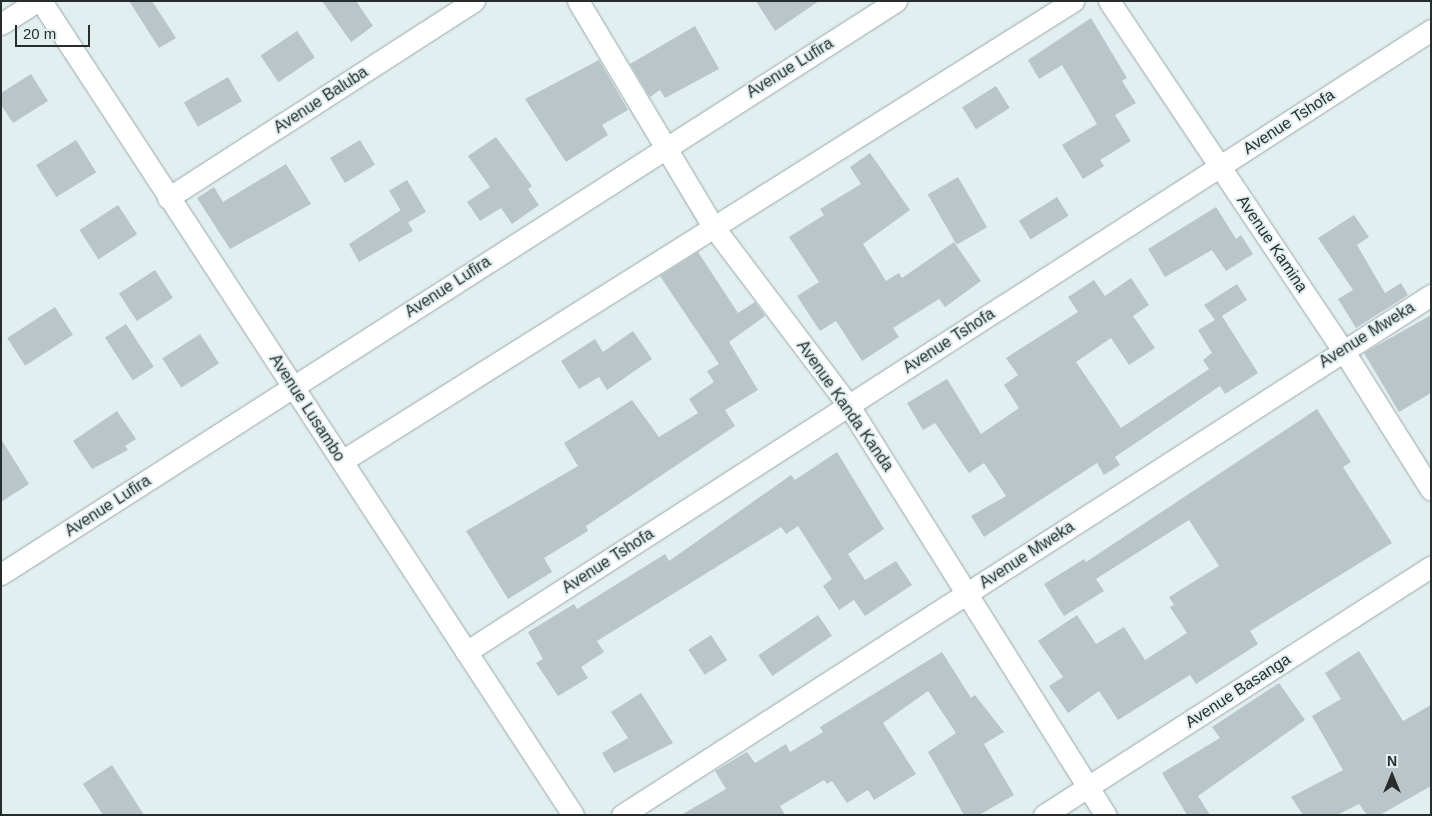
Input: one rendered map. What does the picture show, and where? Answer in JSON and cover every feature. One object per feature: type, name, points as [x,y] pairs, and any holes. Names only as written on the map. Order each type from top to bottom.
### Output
[{"type":"street","points":[[1,24],[37,1]]},
{"type":"street","name":"Avenue Lusambo","points":[[41,1],[573,815]]},
{"type":"street","name":"Avenue Baluba","points":[[168,198],[474,1]]},
{"type":"street","name":"Avenue Kanda Kanda","points":[[578,1],[668,145],[712,224],[849,406],[969,593],[1106,815]]},
{"type":"street","name":"Avenue Lufira","points":[[1,574],[668,145],[896,1]]},
{"type":"street","points":[[342,461],[712,224],[1073,1]]},
{"type":"street","name":"Avenue Kamina","points":[[1109,1],[1343,350],[1431,490]]},
{"type":"street","name":"Avenue Tshofa","points":[[466,652],[1431,30]]},
{"type":"street","name":"Avenue Mweka","points":[[622,815],[1431,295]]},
{"type":"street","name":"Avenue Basanga","points":[[1044,815],[1431,567]]},
{"type":"building","points":[[129,1],[152,1],[176,38],[159,48]]},
{"type":"building","points":[[322,1],[356,1],[373,26],[351,42]]},
{"type":"building","points":[[756,1],[819,1],[775,31]]},
{"type":"building","points":[[1091,18],[1127,78],[1122,81],[1136,103],[1115,115],[1131,141],[1100,160],[1104,166],[1083,179],[1062,145],[1097,124],[1062,65],[1039,79],[1028,60]]},
{"type":"building","points":[[695,26],[719,69],[665,98],[660,90],[650,97],[630,64]]},
{"type":"building","points":[[297,31],[315,58],[278,82],[261,56]]},
{"type":"building","points":[[599,60],[628,110],[602,125],[608,135],[566,162],[525,99]]},
{"type":"building","points":[[31,74],[48,101],[13,123],[1,105],[1,93]]},
{"type":"building","points":[[228,77],[242,101],[198,127],[184,103]]},
{"type":"building","points":[[996,86],[1010,108],[976,129],[962,107]]},
{"type":"building","points":[[496,137],[532,186],[528,189],[539,205],[512,224],[501,208],[480,221],[467,202],[490,187],[468,156]]},
{"type":"building","points":[[76,140],[96,172],[56,197],[36,165]]},
{"type":"building","points":[[360,140],[375,165],[345,183],[330,158]]},
{"type":"building","points":[[870,153],[910,210],[863,244],[886,281],[899,273],[902,278],[954,242],[981,281],[945,307],[939,299],[893,328],[899,337],[862,361],[836,321],[820,331],[797,296],[819,282],[789,237],[824,215],[820,209],[861,184],[850,167]]},
{"type":"building","points":[[286,164],[311,204],[230,249],[197,198],[214,187],[223,202]]},
{"type":"building","points":[[958,177],[987,227],[957,245],[928,194]]},
{"type":"building","points":[[407,180],[426,212],[408,223],[389,191]]},
{"type":"building","points":[[1057,197],[1069,216],[1030,240],[1019,221]]},
{"type":"building","points":[[118,205],[137,234],[98,259],[79,230]]},
{"type":"building","points":[[1216,207],[1236,239],[1241,235],[1253,254],[1226,271],[1212,250],[1165,277],[1148,249]]},
{"type":"building","points":[[401,210],[413,231],[359,262],[349,244]]},
{"type":"building","points":[[1354,215],[1369,237],[1357,245],[1385,293],[1401,283],[1408,295],[1356,328],[1338,299],[1353,290],[1318,238]]},
{"type":"building","points":[[698,252],[738,313],[755,302],[765,316],[729,342],[758,390],[725,410],[735,426],[586,526],[588,531],[544,558],[552,572],[508,599],[466,531],[578,466],[564,443],[632,400],[659,437],[698,413],[689,399],[714,382],[707,371],[719,364],[660,276]]},
{"type":"building","points":[[155,270],[173,298],[137,321],[119,293]]},
{"type":"building","points":[[1131,278],[1149,305],[1133,316],[1155,348],[1129,365],[1111,338],[1076,362],[1121,428],[1209,369],[1203,360],[1212,353],[1198,330],[1215,320],[1204,305],[1237,284],[1247,300],[1222,316],[1258,373],[1225,394],[1220,386],[1115,457],[1120,465],[1104,475],[1097,463],[984,537],[971,516],[1006,496],[984,463],[969,473],[935,423],[923,430],[907,403],[947,379],[981,434],[1019,408],[1004,385],[1018,375],[1006,358],[1078,312],[1068,297],[1094,280],[1105,296]]},
{"type":"building","points":[[55,307],[73,335],[25,366],[7,338]]},
{"type":"building","points":[[1431,315],[1431,393],[1399,412],[1364,353]]},
{"type":"building","points":[[126,324],[154,367],[133,380],[105,338]]},
{"type":"building","points":[[633,331],[652,359],[607,390],[599,377],[579,389],[561,361],[595,339],[603,352]]},
{"type":"building","points":[[200,334],[219,363],[181,388],[162,359]]},
{"type":"building","points":[[1317,409],[1351,462],[1343,467],[1392,543],[1250,631],[1258,644],[1196,684],[1190,675],[1118,720],[1099,691],[1068,713],[1049,686],[1063,677],[1038,641],[1077,615],[1096,644],[1124,627],[1145,660],[1187,633],[1170,607],[1174,605],[1169,597],[1219,566],[1189,520],[1096,579],[1104,591],[1064,616],[1044,584],[1084,559],[1086,562]]},
{"type":"building","points":[[117,411],[136,439],[125,446],[128,450],[92,469],[73,441]]},
{"type":"building","points":[[1,439],[29,484],[1,502]]},
{"type":"building","points":[[837,452],[884,529],[848,554],[865,580],[896,561],[912,585],[865,616],[854,600],[839,610],[823,586],[832,579],[798,526],[786,534],[781,527],[597,641],[604,652],[581,667],[588,678],[558,696],[536,663],[543,659],[528,632],[574,604],[577,609],[665,554],[669,561],[791,475],[795,480]]},
{"type":"building","points":[[818,615],[832,636],[772,676],[758,655]]},
{"type":"building","points":[[711,635],[727,660],[705,675],[688,650]]},
{"type":"building","points":[[1359,651],[1403,721],[1431,705],[1431,786],[1380,815],[1367,815],[1359,804],[1337,815],[1303,815],[1291,797],[1343,770],[1312,716],[1341,699],[1325,673]]},
{"type":"building","points":[[942,652],[971,698],[975,695],[1004,732],[984,744],[1014,795],[979,815],[964,815],[928,752],[956,733],[928,691],[883,723],[916,774],[874,800],[868,790],[847,803],[832,781],[827,784],[824,780],[780,806],[785,815],[681,815],[726,789],[715,771],[747,752],[755,763],[786,744],[790,752],[823,732],[820,727]]},
{"type":"building","points":[[1279,683],[1305,720],[1198,796],[1210,815],[1187,815],[1162,773],[1220,738],[1212,727]]},
{"type":"building","points":[[641,693],[673,743],[614,773],[602,753],[628,738],[611,712]]},
{"type":"building","points":[[112,765],[144,815],[103,815],[83,784]]}]
